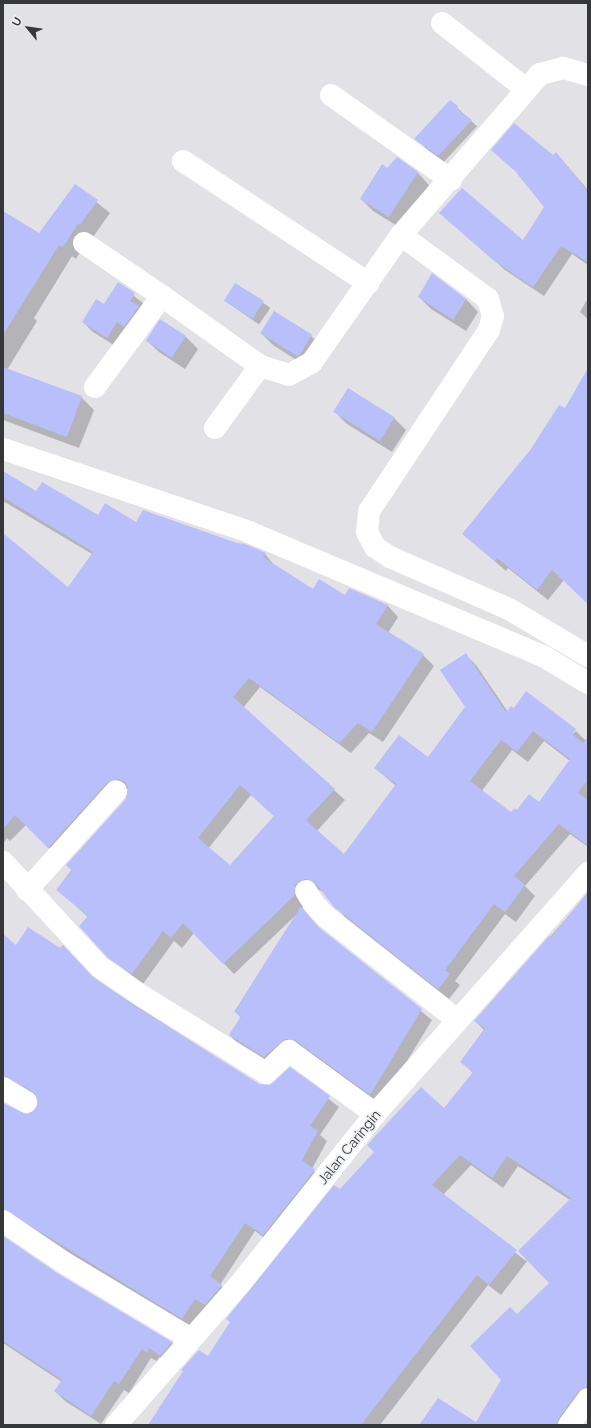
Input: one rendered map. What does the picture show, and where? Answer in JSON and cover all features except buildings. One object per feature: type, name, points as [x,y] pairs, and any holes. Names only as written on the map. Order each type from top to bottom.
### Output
[{"type":"street","points":[[442,23],[526,89]]},
{"type":"street","points":[[84,243],[162,296],[260,366],[289,375],[312,362],[401,235],[540,74],[563,68],[588,75]]},
{"type":"street","points":[[331,95],[450,180]]},
{"type":"street","points":[[184,161],[368,283]]},
{"type":"street","points":[[401,235],[488,299],[493,316],[489,330],[369,510],[367,532],[375,547],[390,557],[509,609],[588,656]]},
{"type":"street","points":[[95,387],[162,296]]},
{"type":"street","points":[[215,428],[260,366]]},
{"type":"street","points":[[3,449],[249,532],[543,656],[588,684]]},
{"type":"street","points":[[376,585],[390,557]]},
{"type":"street","points":[[27,890],[116,792]]},
{"type":"street","points":[[3,862],[27,890],[100,967],[209,1040],[266,1073],[289,1051],[375,1114]]},
{"type":"street","name":"Jalan Caringin","points":[[116,1425],[240,1284],[375,1114],[588,873]]},
{"type":"street","points":[[306,891],[314,904],[325,916],[457,1020]]},
{"type":"street","points":[[3,1088],[26,1102]]},
{"type":"street","points":[[3,1221],[63,1262],[191,1338]]},
{"type":"street","points":[[569,1425],[588,1399]]}]
